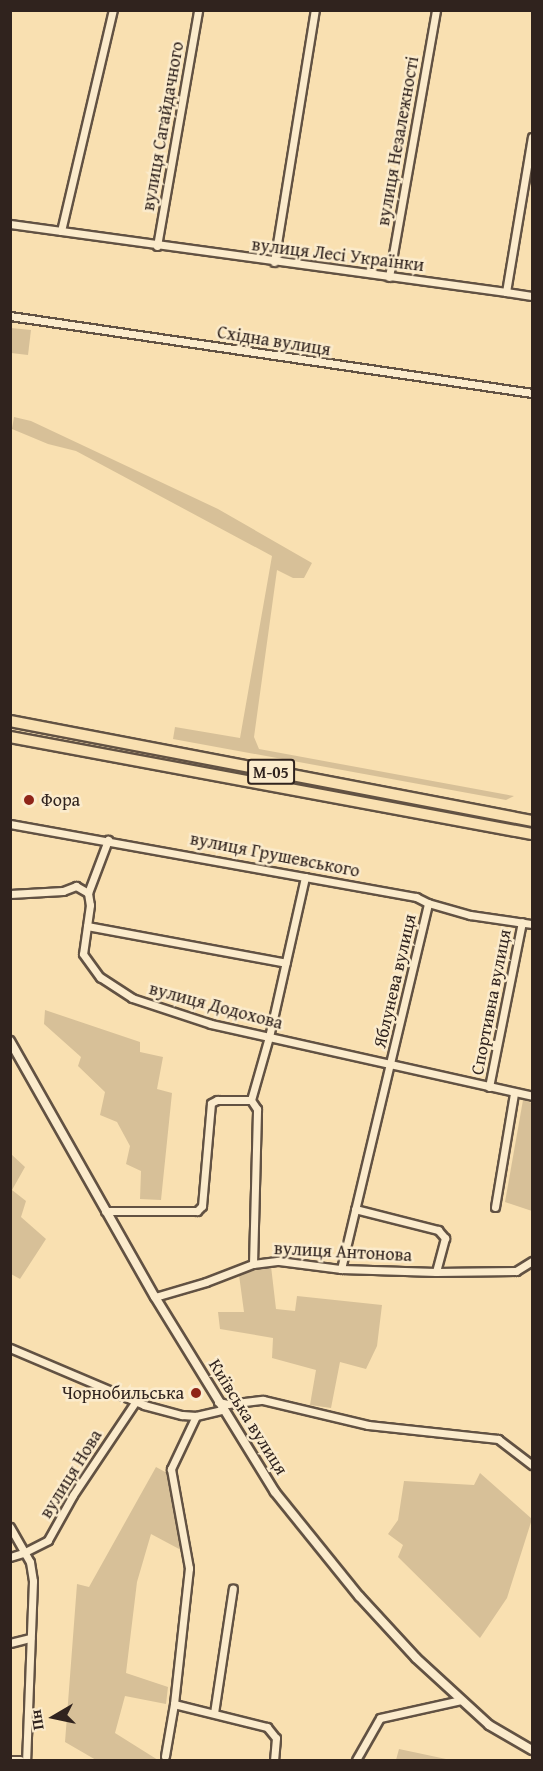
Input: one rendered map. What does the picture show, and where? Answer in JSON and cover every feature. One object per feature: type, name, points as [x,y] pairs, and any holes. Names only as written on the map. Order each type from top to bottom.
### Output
[{"type":"highway","name":"М-05","points":[[10,721],[532,821]]},
{"type":"highway","name":"М-05","points":[[10,737],[532,834]]},
{"type":"street","points":[[61,231],[113,10]]},
{"type":"street","name":"вулиця Сагайдачного","points":[[158,246],[198,10]]},
{"type":"street","points":[[274,262],[315,10]]},
{"type":"street","name":"вулиця Незалежності","points":[[389,277],[436,10]]},
{"type":"street","points":[[506,292],[532,137]]},
{"type":"street","name":"вулиця Лесі Українки","points":[[10,224],[532,296]]},
{"type":"street","name":"Східна вулиця","points":[[10,316],[532,393]]},
{"type":"street","name":"вулиця Грушевського","points":[[10,824],[416,897],[428,903],[470,915],[532,924]]},
{"type":"street","points":[[10,894],[63,891],[76,886],[87,893],[108,840]]},
{"type":"street","points":[[251,1100],[269,1037],[305,877]]},
{"type":"street","name":"вулиця Додохова","points":[[87,893],[90,905],[83,954],[100,977],[132,998],[211,1024],[532,1096]]},
{"type":"street","name":"Яблунева вулиця","points":[[391,1065],[428,903]]},
{"type":"street","name":"Спортивна вулиця","points":[[489,1087],[522,922]]},
{"type":"street","points":[[87,926],[286,963]]},
{"type":"street","name":"Київська вулиця","points":[[10,1041],[155,1297],[275,1492],[308,1534],[416,1658],[489,1725],[532,1750]]},
{"type":"street","points":[[341,1269],[391,1065]]},
{"type":"street","points":[[495,1207],[514,1093]]},
{"type":"street","points":[[105,1211],[197,1211],[202,1206],[211,1103],[217,1100],[251,1100]]},
{"type":"street","points":[[251,1100],[257,1108],[253,1264]]},
{"type":"street","points":[[355,1209],[438,1230],[445,1238],[436,1272]]},
{"type":"street","name":"вулиця Антонова","points":[[155,1297],[206,1282],[253,1264],[279,1261],[341,1269],[436,1272],[516,1271],[532,1261]]},
{"type":"street","points":[[10,1348],[136,1401],[182,1415],[196,1416],[228,1404],[263,1400],[368,1425],[498,1439],[532,1465]]},
{"type":"street","name":"вулиця Нова","points":[[10,1557],[48,1540],[74,1495],[136,1401]]},
{"type":"street","points":[[165,1756],[174,1704],[189,1568],[171,1469],[196,1416]]},
{"type":"street","points":[[10,1527],[30,1562],[33,1581],[26,1761]]},
{"type":"street","points":[[214,1713],[233,1588]]},
{"type":"street","points":[[10,1642],[30,1638]]},
{"type":"street","points":[[356,1761],[380,1718],[461,1700]]},
{"type":"street","points":[[174,1704],[267,1727],[276,1738],[274,1761]]},
{"type":"street","points":[[10,1760],[20,1761]]},
{"type":"shaded area","points":[[11,328],[31,330],[28,355],[11,353]]},
{"type":"shaded area","points":[[14,417],[31,421],[218,509],[312,563],[304,578],[293,578],[277,570],[254,737],[259,749],[514,796],[506,800],[173,739],[175,727],[240,738],[272,556],[76,451],[48,444],[12,429]]},
{"type":"shaded area","points":[[45,1010],[140,1042],[140,1052],[163,1057],[157,1089],[172,1093],[161,1200],[140,1199],[141,1171],[126,1164],[130,1146],[117,1122],[100,1115],[105,1092],[78,1066],[81,1057],[44,1024]]},
{"type":"shaded area","points":[[523,1100],[532,1103],[532,1211],[505,1202]]},
{"type":"shaded area","points":[[11,1154],[25,1167],[12,1190],[26,1201],[21,1217],[46,1239],[20,1279],[11,1274]]},
{"type":"shaded area","points":[[271,1266],[276,1309],[295,1311],[297,1296],[382,1305],[377,1346],[366,1369],[340,1362],[331,1408],[310,1405],[316,1370],[272,1358],[273,1338],[220,1329],[218,1312],[244,1312],[239,1275]]},
{"type":"shaded area","points":[[156,1467],[167,1473],[181,1550],[151,1534],[137,1582],[126,1673],[168,1687],[166,1704],[125,1696],[115,1733],[158,1760],[96,1760],[65,1742],[77,1584],[89,1587]]},
{"type":"shaded area","points":[[480,1473],[532,1519],[507,1598],[480,1638],[398,1557],[403,1545],[388,1534],[398,1520],[404,1481],[474,1485]]},
{"type":"shaded area","points":[[399,1749],[446,1759],[447,1760],[396,1760]]},
{"type":"place","name":"Фора","points":[[29,800]]},
{"type":"place","name":"Чорнобильська","points":[[196,1393]]}]
